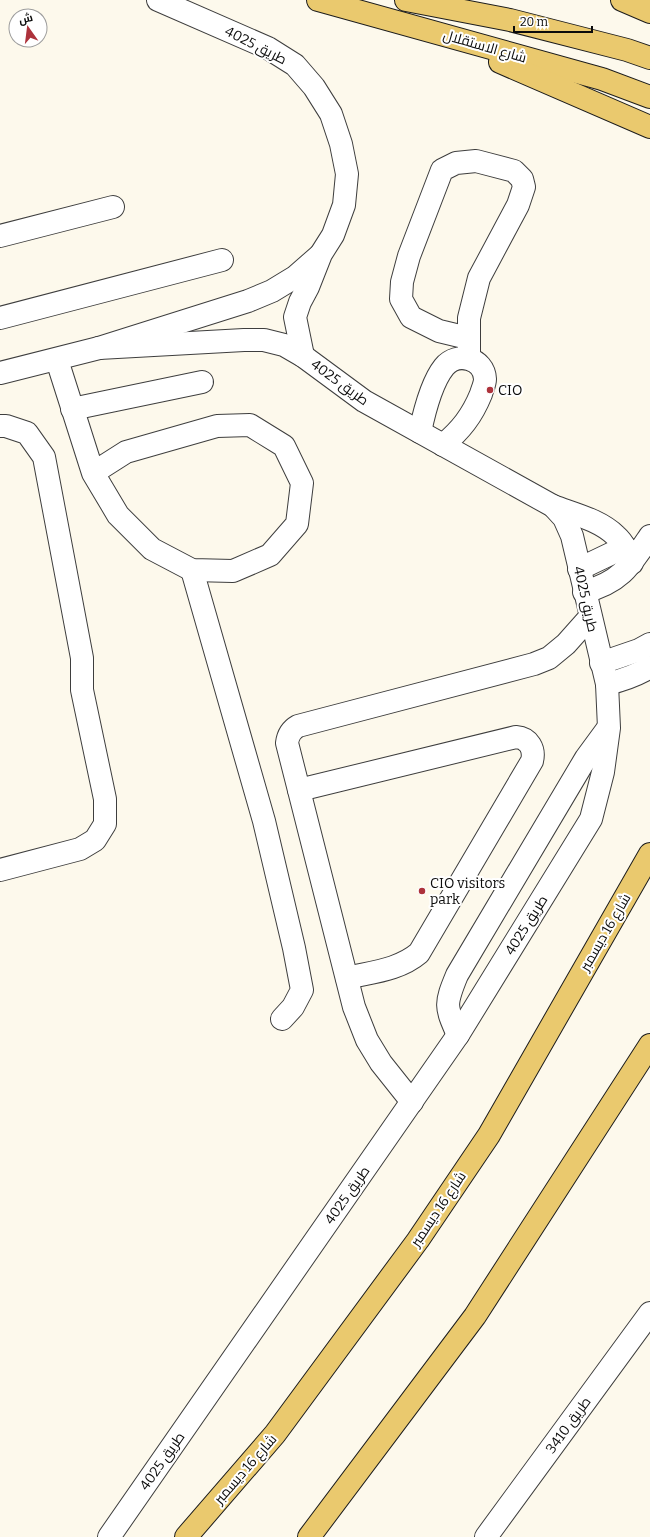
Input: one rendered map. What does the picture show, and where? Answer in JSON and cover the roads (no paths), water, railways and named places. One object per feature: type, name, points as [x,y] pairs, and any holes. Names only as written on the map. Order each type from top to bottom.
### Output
[{"type":"main road","name":"شارع الاستقلال","points":[[318,0],[602,79],[650,97]]},
{"type":"main road","points":[[406,0],[510,20],[627,50],[650,58]]},
{"type":"main road","points":[[622,0],[650,12]]},
{"type":"main road","points":[[425,30],[650,127]]},
{"type":"main road","name":"شارع 16 ديسمبر","points":[[186,1537],[275,1434],[422,1234],[489,1135],[650,854]]},
{"type":"main road","points":[[314,1533],[475,1316],[650,1045]]},
{"type":"street","name":"طريق 4025","points":[[158,0],[268,48],[295,65],[314,87],[331,114],[341,144],[347,174],[344,205],[333,235],[321,254],[295,317],[303,356]]},
{"type":"street","points":[[443,445],[456,435],[466,423],[475,409],[483,388],[485,379],[482,370],[476,363],[468,348],[469,318],[479,278],[518,205],[524,187],[522,179],[514,172],[476,161],[456,163],[442,170],[410,256],[402,282],[401,299],[411,316],[468,348]]},
{"type":"street","points":[[0,236],[113,207]]},
{"type":"street","name":"طريق 4025","points":[[0,373],[57,360],[99,348],[248,301],[295,277],[321,254]]},
{"type":"street","points":[[0,318],[222,260]]},
{"type":"street","name":"طريق 4025","points":[[99,348],[244,340],[264,340],[284,345],[303,356],[364,401],[554,506],[564,518],[572,536],[604,673],[609,728],[603,772],[591,819],[458,1035],[109,1537]]},
{"type":"street","points":[[420,432],[428,400],[444,367],[450,361],[459,358],[468,348]]},
{"type":"street","points":[[57,360],[93,474],[118,515],[152,549],[192,570],[233,572],[270,555],[296,524],[302,483],[284,446],[250,425],[217,426],[126,452],[93,474]]},
{"type":"street","points":[[72,409],[202,382]]},
{"type":"street","points":[[0,426],[6,426],[27,433],[44,457],[82,658],[82,690],[105,799],[105,824],[94,840],[80,849],[0,870]]},
{"type":"street","points":[[554,506],[606,528],[617,536],[628,555],[623,574],[611,582],[584,592]]},
{"type":"street","points":[[579,569],[628,555],[650,536]]},
{"type":"street","points":[[192,570],[264,820],[294,948],[302,990],[293,1008],[282,1019]]},
{"type":"street","points":[[412,1102],[381,1063],[367,1040],[354,1007],[287,743],[288,737],[293,729],[298,726],[534,664],[549,658],[566,644],[590,617]]},
{"type":"street","points":[[650,644],[626,655],[604,673],[622,681],[637,675],[650,666]]},
{"type":"street","points":[[458,1035],[449,1015],[448,1001],[457,975],[586,758],[609,728]]},
{"type":"street","points":[[299,790],[516,737],[526,740],[532,751],[532,761],[419,953],[401,965],[347,978]]},
{"type":"street","name":"طريق 3410","points":[[486,1537],[650,1313]]},
{"type":"place","name":"CIO","points":[[490,390]]},
{"type":"place","name":"CIO visitors park","points":[[422,891]]}]
